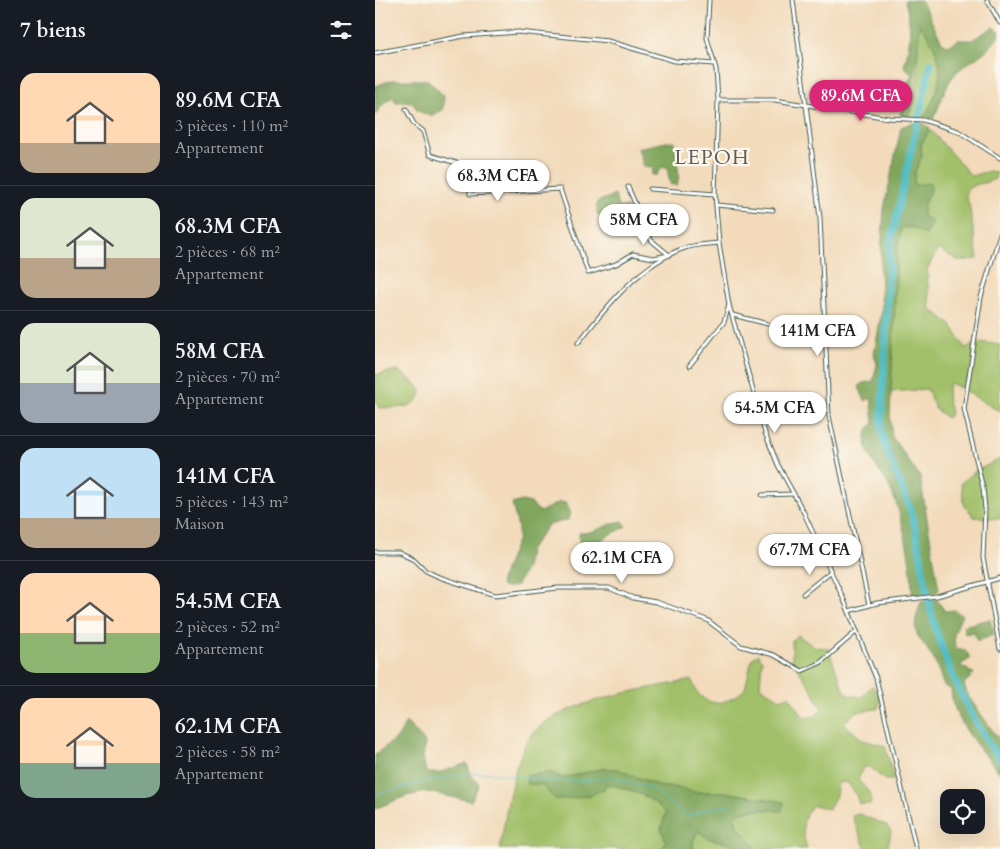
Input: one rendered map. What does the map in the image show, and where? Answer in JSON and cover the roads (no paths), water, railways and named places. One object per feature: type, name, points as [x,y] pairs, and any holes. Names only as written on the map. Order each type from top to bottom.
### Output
[{"type":"street","points":[[709,0],[707,38],[714,64],[718,100],[715,194],[719,243],[729,305],[765,433],[778,465],[794,494],[849,611],[884,705],[916,849]]},
{"type":"street","points":[[793,0],[820,218],[829,416],[869,605]]},
{"type":"street","points":[[987,0],[1000,23]]},
{"type":"street","points":[[375,53],[463,36],[518,32],[608,41],[675,61],[714,64]]},
{"type":"street","points":[[718,100],[763,99],[889,118],[934,122],[967,135],[1000,158]]},
{"type":"street","points":[[406,109],[414,124],[423,131],[431,155],[463,165],[471,174],[469,194],[560,189],[588,273],[616,264],[633,254],[653,258],[669,255]]},
{"type":"street","points":[[628,186],[651,240],[669,255]]},
{"type":"street","points":[[650,189],[715,194]]},
{"type":"street","points":[[716,205],[773,210]]},
{"type":"street","points":[[1000,234],[981,296],[963,409],[983,488],[985,510],[983,558],[1000,649]]},
{"type":"street","points":[[578,343],[617,295],[669,255],[689,246],[719,243]]},
{"type":"street","points":[[689,366],[724,322],[729,305]]},
{"type":"street","points":[[732,315],[768,324]]},
{"type":"street","points":[[763,495],[794,494]]},
{"type":"street","points":[[375,552],[394,551],[407,555],[416,560],[426,571],[439,578],[495,595],[558,588],[609,588],[633,598],[656,602],[707,620],[741,646],[774,655],[802,671],[820,663],[857,631]]},
{"type":"street","points":[[803,594],[830,572]]},
{"type":"street","points":[[849,611],[869,605],[937,596],[1000,578]]},
{"type":"waterway","points":[[931,63],[890,245],[881,430],[887,453],[913,519],[926,587],[941,645],[962,696],[1000,760]]},
{"type":"waterway","points":[[375,796],[395,789],[462,774],[490,773],[551,781],[582,781],[611,777],[650,788],[688,816],[704,810],[730,805]]},
{"type":"district","name":"LEPOH","points":[[712,157]]}]
